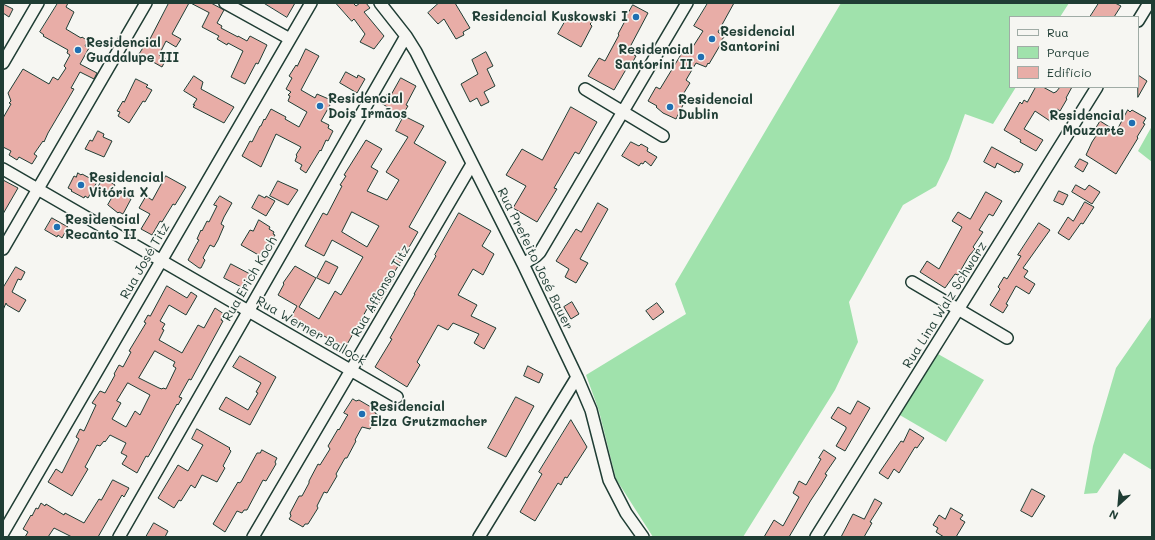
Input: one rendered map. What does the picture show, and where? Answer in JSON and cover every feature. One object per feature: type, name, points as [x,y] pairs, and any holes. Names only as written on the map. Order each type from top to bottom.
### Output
[{"type":"street","points":[[3,62],[38,3]]},
{"type":"street","points":[[3,249],[146,3]]},
{"type":"street","points":[[225,3],[290,39]]},
{"type":"street","name":"Rua José Titz","points":[[3,533],[311,3]]},
{"type":"street","name":"Rua Prefeito José Bauer","points":[[380,3],[406,36],[426,71],[523,264],[577,376],[591,410],[609,480],[626,512],[643,537]]},
{"type":"street","points":[[523,264],[540,252],[687,3]]},
{"type":"street","points":[[1139,19],[1149,3]]},
{"type":"street","name":"Rua Erich Koch","points":[[119,537],[406,36]]},
{"type":"street","name":"Rua Lina Walz Schwarz","points":[[816,537],[1096,88]]},
{"type":"street","points":[[585,89],[663,136]]},
{"type":"street","name":"Rua Affonso Titz","points":[[253,537],[472,164]]},
{"type":"street","name":"Rua Werner Ballock","points":[[3,169],[397,397]]},
{"type":"street","points":[[912,282],[1006,338]]},
{"type":"street","points":[[479,537],[577,376]]},
{"type":"green space","points":[[841,3],[1069,3],[1061,16],[1009,16],[1009,88],[1015,88],[993,124],[965,114],[949,159],[936,186],[903,205],[849,302],[858,342],[835,390],[743,537],[653,537],[616,479],[599,411],[586,375],[686,314],[675,284]]},
{"type":"green space","points":[[1152,126],[1152,162],[1138,151]]},
{"type":"green space","points":[[1152,316],[1152,470],[1124,453],[1097,493],[1084,494],[1093,446],[1116,368]]},
{"type":"green space","points":[[938,354],[984,380],[946,442],[898,414]]},
{"type":"building","points":[[58,3],[68,3],[66,7],[74,12],[66,29],[88,41],[85,46],[89,48],[80,64],[97,73],[94,79],[80,72],[71,88],[74,89],[44,142],[43,141],[34,154],[37,156],[32,164],[19,157],[17,160],[9,155],[11,151],[3,147],[3,118],[11,104],[9,103],[11,101],[8,93],[23,69],[49,84],[53,77],[58,80],[66,68],[64,66],[70,55],[67,53],[68,50],[43,36],[44,35],[40,32]]},
{"type":"building","points":[[169,3],[189,3],[172,34],[181,39],[176,47],[166,41],[159,55],[166,59],[162,67],[139,54],[146,43],[147,44]]},
{"type":"building","points":[[191,3],[211,3],[224,10],[217,23],[222,26],[221,28],[247,41],[250,36],[267,45],[258,64],[256,63],[245,84],[231,77],[243,51],[228,43],[227,45],[217,39],[219,36],[202,27],[209,13]]},
{"type":"building","points":[[264,3],[295,3],[287,17]]},
{"type":"building","points":[[336,3],[353,3],[356,6],[360,3],[366,3],[370,8],[364,12],[384,36],[374,49],[360,42],[365,34],[354,19],[352,21]]},
{"type":"building","points":[[439,3],[455,3],[470,28],[463,32],[464,35],[456,39],[444,19],[438,24],[428,13]]},
{"type":"building","points":[[708,3],[734,3],[718,32],[724,37],[709,64],[708,63],[706,67],[696,63],[686,80],[690,83],[679,101],[683,105],[676,119],[663,113],[656,107],[657,106],[648,101],[656,87],[660,89],[685,48],[690,51],[703,31],[694,26]]},
{"type":"building","points":[[1099,3],[1115,3],[1121,6],[1115,16],[1091,16]]},
{"type":"building","points":[[3,4],[13,9],[9,17],[3,13]]},
{"type":"building","points":[[633,5],[648,13],[630,47],[630,49],[636,52],[634,55],[636,56],[630,67],[628,66],[614,90],[588,76],[599,58],[605,61]]},
{"type":"building","points":[[570,13],[577,17],[578,14],[592,22],[590,24],[592,26],[581,47],[558,34]]},
{"type":"building","points":[[306,49],[319,56],[301,90],[315,98],[317,94],[331,100],[330,105],[321,121],[329,125],[328,128],[333,131],[328,141],[326,140],[321,151],[320,150],[306,173],[300,169],[302,165],[295,161],[296,155],[301,147],[276,134],[261,167],[242,156],[271,109],[286,117],[285,119],[299,127],[307,112],[288,101],[290,96],[288,95],[291,92],[286,89],[292,78],[289,76],[296,65],[297,66]]},
{"type":"building","points":[[486,52],[493,66],[487,69],[495,86],[484,92],[489,102],[481,106],[477,98],[470,102],[461,84],[478,74],[472,60]]},
{"type":"building","points":[[346,72],[357,78],[358,75],[365,79],[357,93],[340,83]]},
{"type":"building","points":[[194,76],[203,82],[201,89],[234,107],[224,123],[193,107],[197,99],[184,91]]},
{"type":"building","points":[[1139,76],[1147,81],[1138,97],[1139,88]]},
{"type":"building","points":[[401,78],[416,86],[406,105],[408,106],[400,119],[387,111],[389,108],[381,103],[387,94],[390,96]]},
{"type":"building","points":[[136,79],[148,85],[146,87],[152,90],[129,123],[118,116],[120,112],[117,111],[123,101],[124,102]]},
{"type":"building","points":[[1035,88],[1045,88],[1054,93],[1059,88],[1071,88],[1060,111],[1057,109],[1050,121],[1035,111],[1024,129],[1043,140],[1036,151],[1020,142],[1021,140],[1004,130],[1020,102],[1022,104],[1024,100],[1027,102]]},
{"type":"building","points":[[571,107],[597,122],[579,154],[575,152],[554,188],[557,189],[537,222],[513,208],[526,186],[506,175],[522,149],[542,160]]},
{"type":"building","points":[[1128,110],[1130,112],[1132,110],[1146,118],[1143,123],[1145,124],[1116,174],[1086,155],[1096,136],[1092,134],[1100,121],[1116,131]]},
{"type":"building","points":[[404,116],[424,126],[414,143],[446,162],[409,227],[418,232],[394,273],[396,274],[373,313],[367,309],[345,348],[291,317],[297,306],[278,295],[284,284],[283,283],[295,266],[316,278],[299,307],[319,319],[335,291],[341,295],[363,257],[332,240],[324,256],[305,246],[323,213],[327,215],[342,186],[340,185],[346,176],[344,175],[366,140],[382,149],[371,167],[378,171],[367,191],[387,200],[399,180],[386,172],[408,137],[396,131]],"holes":[[[352,212],[379,226],[367,247],[342,232]]]},
{"type":"building","points":[[98,131],[104,134],[103,137],[112,141],[104,157],[85,149],[90,140],[92,141]]},
{"type":"building","points":[[631,142],[639,146],[641,144],[648,148],[647,151],[657,157],[651,166],[645,161],[639,166],[622,156]]},
{"type":"building","points":[[992,147],[1023,164],[1019,172],[1016,171],[1015,173],[997,163],[995,168],[984,162]]},
{"type":"building","points":[[1080,159],[1088,163],[1083,172],[1075,167]]},
{"type":"building","name":"Residencial Vitória X","points":[[78,173],[97,182],[88,198],[85,196],[84,198],[68,188],[74,176],[76,177]]},
{"type":"building","points":[[166,176],[186,187],[162,222],[160,221],[152,235],[141,229],[150,214],[139,208],[146,196],[152,200]]},
{"type":"building","points":[[104,178],[115,185],[110,194],[98,187]]},
{"type":"building","points":[[3,180],[18,188],[3,214]]},
{"type":"building","points":[[278,181],[298,190],[288,205],[270,196]]},
{"type":"building","points":[[1076,185],[1085,190],[1089,185],[1100,192],[1092,204],[1072,192]]},
{"type":"building","points":[[116,191],[131,199],[123,214],[118,213],[108,205]]},
{"type":"building","points":[[1059,191],[1068,195],[1063,205],[1054,201]]},
{"type":"building","points":[[986,192],[1002,201],[993,216],[989,214],[979,230],[983,232],[973,247],[975,249],[958,275],[955,274],[945,288],[920,272],[927,261],[939,269],[962,227],[952,221],[958,212],[970,219]]},
{"type":"building","points":[[259,195],[265,198],[266,196],[275,201],[266,216],[252,208]]},
{"type":"building","points":[[220,196],[232,203],[221,224],[224,226],[218,240],[214,247],[210,245],[203,258],[205,260],[201,268],[199,268],[188,260],[199,240],[197,239],[201,230],[202,231],[207,221],[209,222],[217,206],[214,205]]},
{"type":"building","points":[[1085,202],[1094,207],[1083,224],[1081,223],[1069,240],[1058,233],[1068,217],[1073,221]]},
{"type":"building","points":[[598,203],[608,209],[580,259],[588,263],[576,283],[565,277],[569,269],[556,261],[576,229],[581,232]]},
{"type":"building","points":[[459,213],[491,231],[482,246],[494,254],[483,275],[473,269],[458,295],[477,305],[471,316],[496,328],[484,349],[474,343],[479,334],[453,323],[448,330],[438,325],[417,362],[420,365],[407,387],[375,367],[392,339],[390,338]]},
{"type":"building","name":"Residencial Recanto II","points":[[52,218],[68,227],[62,238],[58,235],[57,237],[45,230]]},
{"type":"building","points":[[259,220],[270,227],[269,229],[274,232],[273,234],[275,235],[262,257],[241,245],[250,230],[253,231]]},
{"type":"building","points":[[1039,223],[1050,230],[1023,268],[1028,271],[1024,277],[1035,284],[1029,294],[1016,286],[1006,304],[1008,305],[1003,313],[990,305],[1000,289],[998,287],[1004,277],[1007,279],[1021,256],[1018,255]]},
{"type":"building","points":[[326,261],[338,267],[329,284],[317,278]]},
{"type":"building","points":[[231,264],[250,274],[243,288],[224,278]]},
{"type":"building","points":[[16,267],[25,272],[21,280],[18,279],[12,292],[26,300],[19,312],[6,303],[3,310],[3,288]]},
{"type":"building","points":[[167,286],[187,298],[191,292],[197,296],[186,315],[169,305],[160,321],[165,324],[159,340],[182,353],[198,325],[204,328],[215,308],[224,314],[221,320],[223,321],[191,380],[189,379],[179,397],[182,398],[178,405],[177,404],[148,457],[146,456],[137,473],[122,464],[127,456],[121,453],[126,443],[110,435],[100,446],[97,445],[85,467],[88,469],[72,496],[48,482],[56,469],[62,473],[79,439],[76,437],[80,429],[84,431],[96,405],[92,403],[100,391],[105,393],[119,365],[123,367],[131,352],[129,351],[146,323],[144,322],[148,315],[150,316]],"holes":[[[155,351],[175,362],[173,366],[176,368],[166,389],[159,388],[139,378]],[[128,383],[150,395],[140,415],[135,411],[126,427],[112,419],[121,403],[117,401]]]},
{"type":"building","points":[[572,302],[579,314],[571,319],[564,307]]},
{"type":"building","points":[[657,303],[664,312],[653,320],[646,311]]},
{"type":"building","points":[[240,356],[276,377],[250,425],[219,409],[226,397],[248,410],[258,393],[256,392],[261,383],[233,367]]},
{"type":"building","points":[[528,366],[543,374],[539,383],[524,376]]},
{"type":"building","points":[[516,397],[534,406],[506,457],[488,448]]},
{"type":"building","points":[[353,399],[356,401],[359,400],[376,410],[375,413],[378,415],[370,429],[362,427],[347,458],[345,458],[327,493],[324,492],[317,506],[318,508],[308,524],[305,524],[303,527],[289,519],[291,516],[290,513],[299,496],[302,496],[318,464],[320,465],[330,449],[328,446],[348,415],[344,413]]},
{"type":"building","points":[[858,401],[870,408],[845,451],[836,446],[846,427],[831,418],[838,407],[850,414]]},
{"type":"building","points":[[571,420],[587,447],[567,478],[565,477],[561,485],[558,483],[535,521],[520,512],[542,474],[539,472]]},
{"type":"building","points":[[197,429],[230,448],[229,449],[231,451],[223,466],[225,468],[217,482],[202,475],[195,488],[191,485],[181,501],[179,500],[174,508],[158,498],[178,465],[188,471],[203,445],[192,439]]},
{"type":"building","points":[[910,429],[924,438],[917,448],[915,447],[899,473],[894,469],[888,479],[879,473],[901,441],[903,442]]},
{"type":"building","points":[[262,450],[277,458],[275,462],[276,464],[266,481],[263,480],[247,510],[244,510],[242,513],[237,511],[225,532],[213,524],[238,482],[241,482],[257,453],[260,453]]},
{"type":"building","points":[[824,450],[836,458],[825,474],[827,475],[789,537],[764,537],[774,520],[783,526],[799,497],[793,493],[799,481],[806,485],[821,459],[819,458]]},
{"type":"building","points":[[113,480],[129,488],[124,497],[122,495],[98,537],[72,537],[54,528],[48,537],[25,537],[28,532],[23,529],[31,515],[32,516],[36,508],[38,509],[41,503],[45,506],[46,504],[64,515],[65,513],[84,523],[99,499],[101,500]]},
{"type":"building","points":[[1032,489],[1045,496],[1032,517],[1021,511]]},
{"type":"building","points":[[875,499],[882,503],[870,522],[872,523],[864,537],[841,537],[853,514],[864,519]]},
{"type":"building","points":[[951,508],[963,515],[960,519],[965,522],[956,537],[944,537],[936,532],[938,528],[933,525],[939,515],[945,519]]},
{"type":"building","points":[[154,523],[168,531],[165,537],[146,537]]},
{"type":"place","name":"Residencial Kuskowski I","points":[[636,17]]},
{"type":"place","name":"Residencial Santorini","points":[[712,39]]},
{"type":"place","name":"Residencial Guadalupe III","points":[[78,50]]},
{"type":"place","name":"Residencial Santorini II","points":[[701,57]]},
{"type":"place","name":"Residencial Dois Irmãos","points":[[320,106]]},
{"type":"place","name":"Residencial Dublin","points":[[670,107]]},
{"type":"place","name":"Residencial Mouzarte","points":[[1132,123]]},
{"type":"place","name":"Residencial Vitória X","points":[[81,185]]},
{"type":"place","name":"Residencial Recanto II","points":[[57,227]]},
{"type":"place","name":"Residencial Elza Grutzmacher","points":[[362,414]]}]
